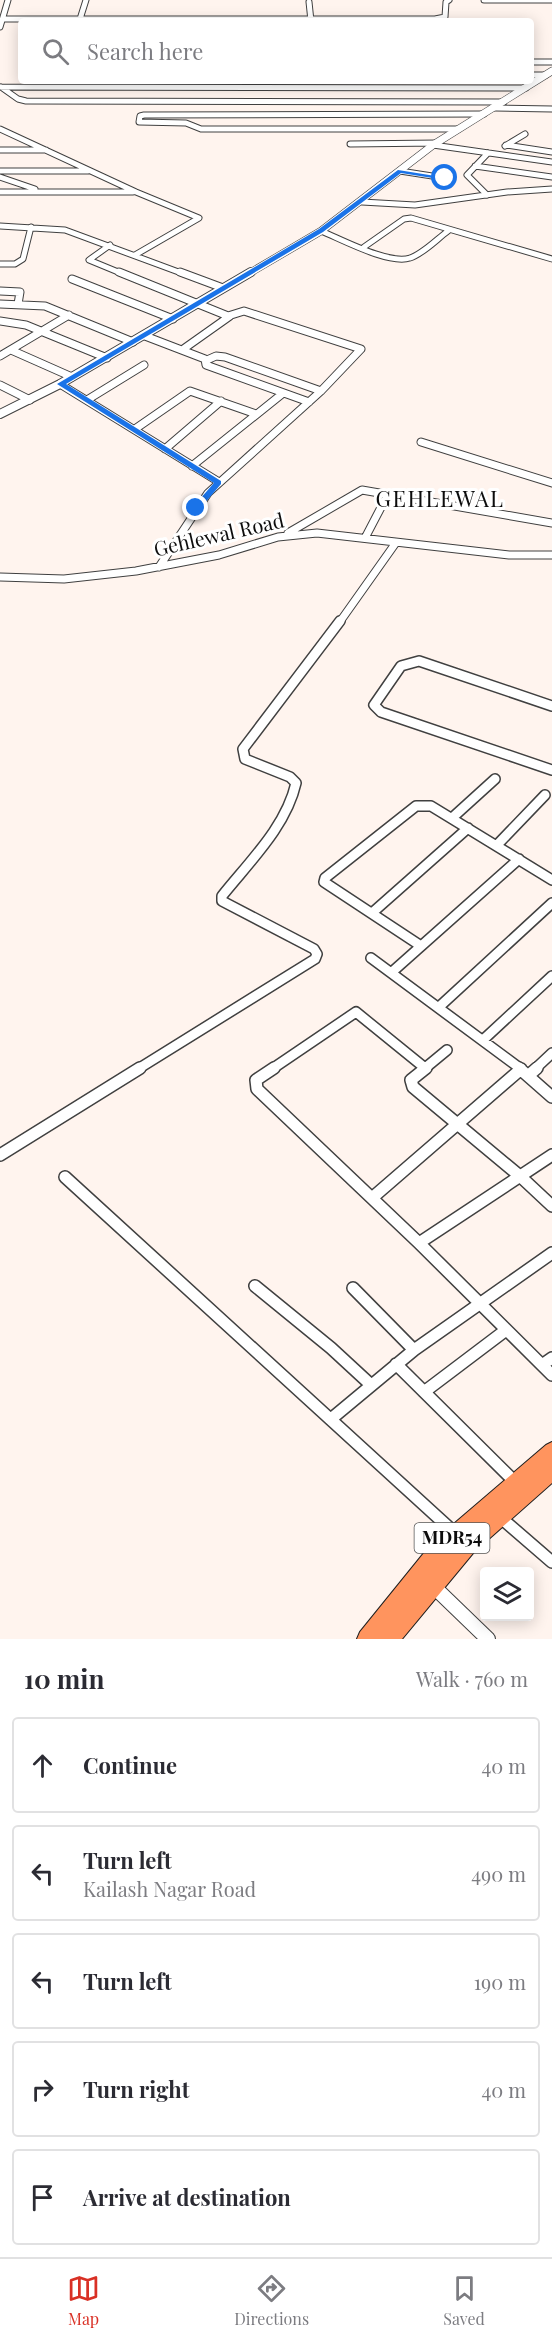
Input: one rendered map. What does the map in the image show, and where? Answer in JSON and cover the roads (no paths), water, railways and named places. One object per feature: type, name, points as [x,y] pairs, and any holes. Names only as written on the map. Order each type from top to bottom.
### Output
[{"type":"main road","name":"MDR54","points":[[389,1639],[456,1534],[552,1451]]},
{"type":"main road","name":"MDR54","points":[[367,1639],[426,1579],[552,1471]]},
{"type":"street","points":[[0,27],[8,0]]},
{"type":"street","points":[[80,18],[86,0]]},
{"type":"street","points":[[439,18],[446,17],[446,2],[449,0]]},
{"type":"street","points":[[484,0],[552,0]]},
{"type":"street","points":[[309,2],[311,18]]},
{"type":"street","points":[[3,19],[18,19]]},
{"type":"street","points":[[534,62],[552,62]]},
{"type":"street","points":[[534,75],[549,73]]},
{"type":"street","points":[[534,83],[549,73]]},
{"type":"street","points":[[312,129],[313,84]]},
{"type":"street","points":[[0,87],[385,84],[526,88]]},
{"type":"street","points":[[385,84],[387,115]]},
{"type":"street","points":[[0,414],[107,358],[321,231],[362,202],[435,144],[532,84]]},
{"type":"street","points":[[0,87],[15,98],[26,101],[504,102]]},
{"type":"street","points":[[495,108],[552,109]]},
{"type":"street","points":[[459,129],[201,129],[186,123],[139,122],[140,116],[144,115],[484,114]]},
{"type":"street","points":[[194,127],[195,115]]},
{"type":"street","points":[[0,129],[50,150],[136,192],[199,218],[135,255]]},
{"type":"street","points":[[487,195],[467,176],[490,153],[525,134]]},
{"type":"street","points":[[350,144],[435,144],[552,162]]},
{"type":"street","points":[[506,145],[552,152]]},
{"type":"street","points":[[0,150],[50,150]]},
{"type":"street","points":[[475,166],[552,177]]},
{"type":"street","points":[[0,171],[93,171]]},
{"type":"street","points":[[400,171],[445,178]]},
{"type":"street","points":[[0,177],[44,192]]},
{"type":"street","points":[[362,202],[415,206],[525,190],[552,189]]},
{"type":"street","points":[[0,192],[136,192]]},
{"type":"street","points":[[364,247],[406,218],[548,258],[552,250]]},
{"type":"street","points":[[0,226],[65,230],[223,288]]},
{"type":"street","points":[[0,264],[15,264],[23,259],[31,227]]},
{"type":"street","points":[[321,231],[404,259],[410,258],[448,231]]},
{"type":"street","points":[[110,245],[89,260],[230,316]]},
{"type":"street","points":[[72,279],[173,319]]},
{"type":"street","points":[[0,291],[20,292],[18,304]]},
{"type":"street","points":[[0,304],[39,304],[133,342]]},
{"type":"street","points":[[159,567],[196,508],[219,482],[321,391],[361,349],[244,311],[230,316],[182,350]]},
{"type":"street","points":[[0,356],[69,315]]},
{"type":"street","points":[[0,321],[14,322],[42,331],[107,358]]},
{"type":"street","points":[[145,336],[207,360],[216,356],[225,357],[321,391]]},
{"type":"street","points":[[11,350],[72,377]]},
{"type":"street","points":[[207,360],[207,366],[309,402]]},
{"type":"street","points":[[87,400],[144,365]]},
{"type":"street","points":[[60,384],[219,482]]},
{"type":"street","points":[[0,385],[30,400]]},
{"type":"street","points":[[135,429],[187,391],[194,391],[256,414]]},
{"type":"street","points":[[192,466],[282,394]]},
{"type":"street","points":[[165,448],[220,401]]},
{"type":"street","points":[[421,442],[552,483]]},
{"type":"street","points":[[283,536],[355,492],[367,490],[552,523]]},
{"type":"street","points":[[366,538],[388,494]]},
{"type":"street","name":"Gehlewal Road","points":[[0,577],[64,579],[159,567],[219,555],[283,536],[330,533],[395,544],[460,548],[521,556],[552,555]]},
{"type":"street","points":[[0,1155],[315,959],[317,954],[314,949],[222,900],[222,896],[279,822],[296,791],[296,783],[290,777],[244,759],[243,749],[362,592],[395,544]]},
{"type":"street","points":[[552,706],[418,661],[401,666],[374,705],[381,712],[552,770]]},
{"type":"street","points":[[452,818],[495,779]]},
{"type":"street","points":[[497,845],[545,795]]},
{"type":"street","points":[[421,946],[326,885],[325,878],[416,806],[431,806],[552,880]]},
{"type":"street","points":[[372,913],[468,828]]},
{"type":"street","points":[[392,972],[519,859]]},
{"type":"street","points":[[439,1007],[506,948],[552,903]]},
{"type":"street","points":[[371,958],[525,1072],[552,1097]]},
{"type":"street","points":[[483,1040],[552,976]]},
{"type":"street","points":[[425,1068],[357,1012],[256,1080],[257,1089],[420,1243],[507,1330],[547,1362],[552,1375]]},
{"type":"street","points":[[447,1050],[410,1083],[552,1206]]},
{"type":"street","points":[[372,1198],[457,1124],[552,1053]]},
{"type":"street","points":[[420,1243],[552,1155]]},
{"type":"street","points":[[65,1177],[456,1534]]},
{"type":"street","points":[[331,1419],[369,1384],[414,1350],[552,1253]]},
{"type":"street","points":[[255,1286],[331,1348],[369,1384]]},
{"type":"street","points":[[353,1288],[414,1350]]},
{"type":"street","points":[[424,1392],[507,1330]]},
{"type":"street","points":[[396,1364],[515,1482]]},
{"type":"street","points":[[500,1517],[552,1562]]},
{"type":"street","points":[[426,1579],[488,1639]]},
{"type":"district","name":"GEHLEWAL","points":[[440,499]]}]
